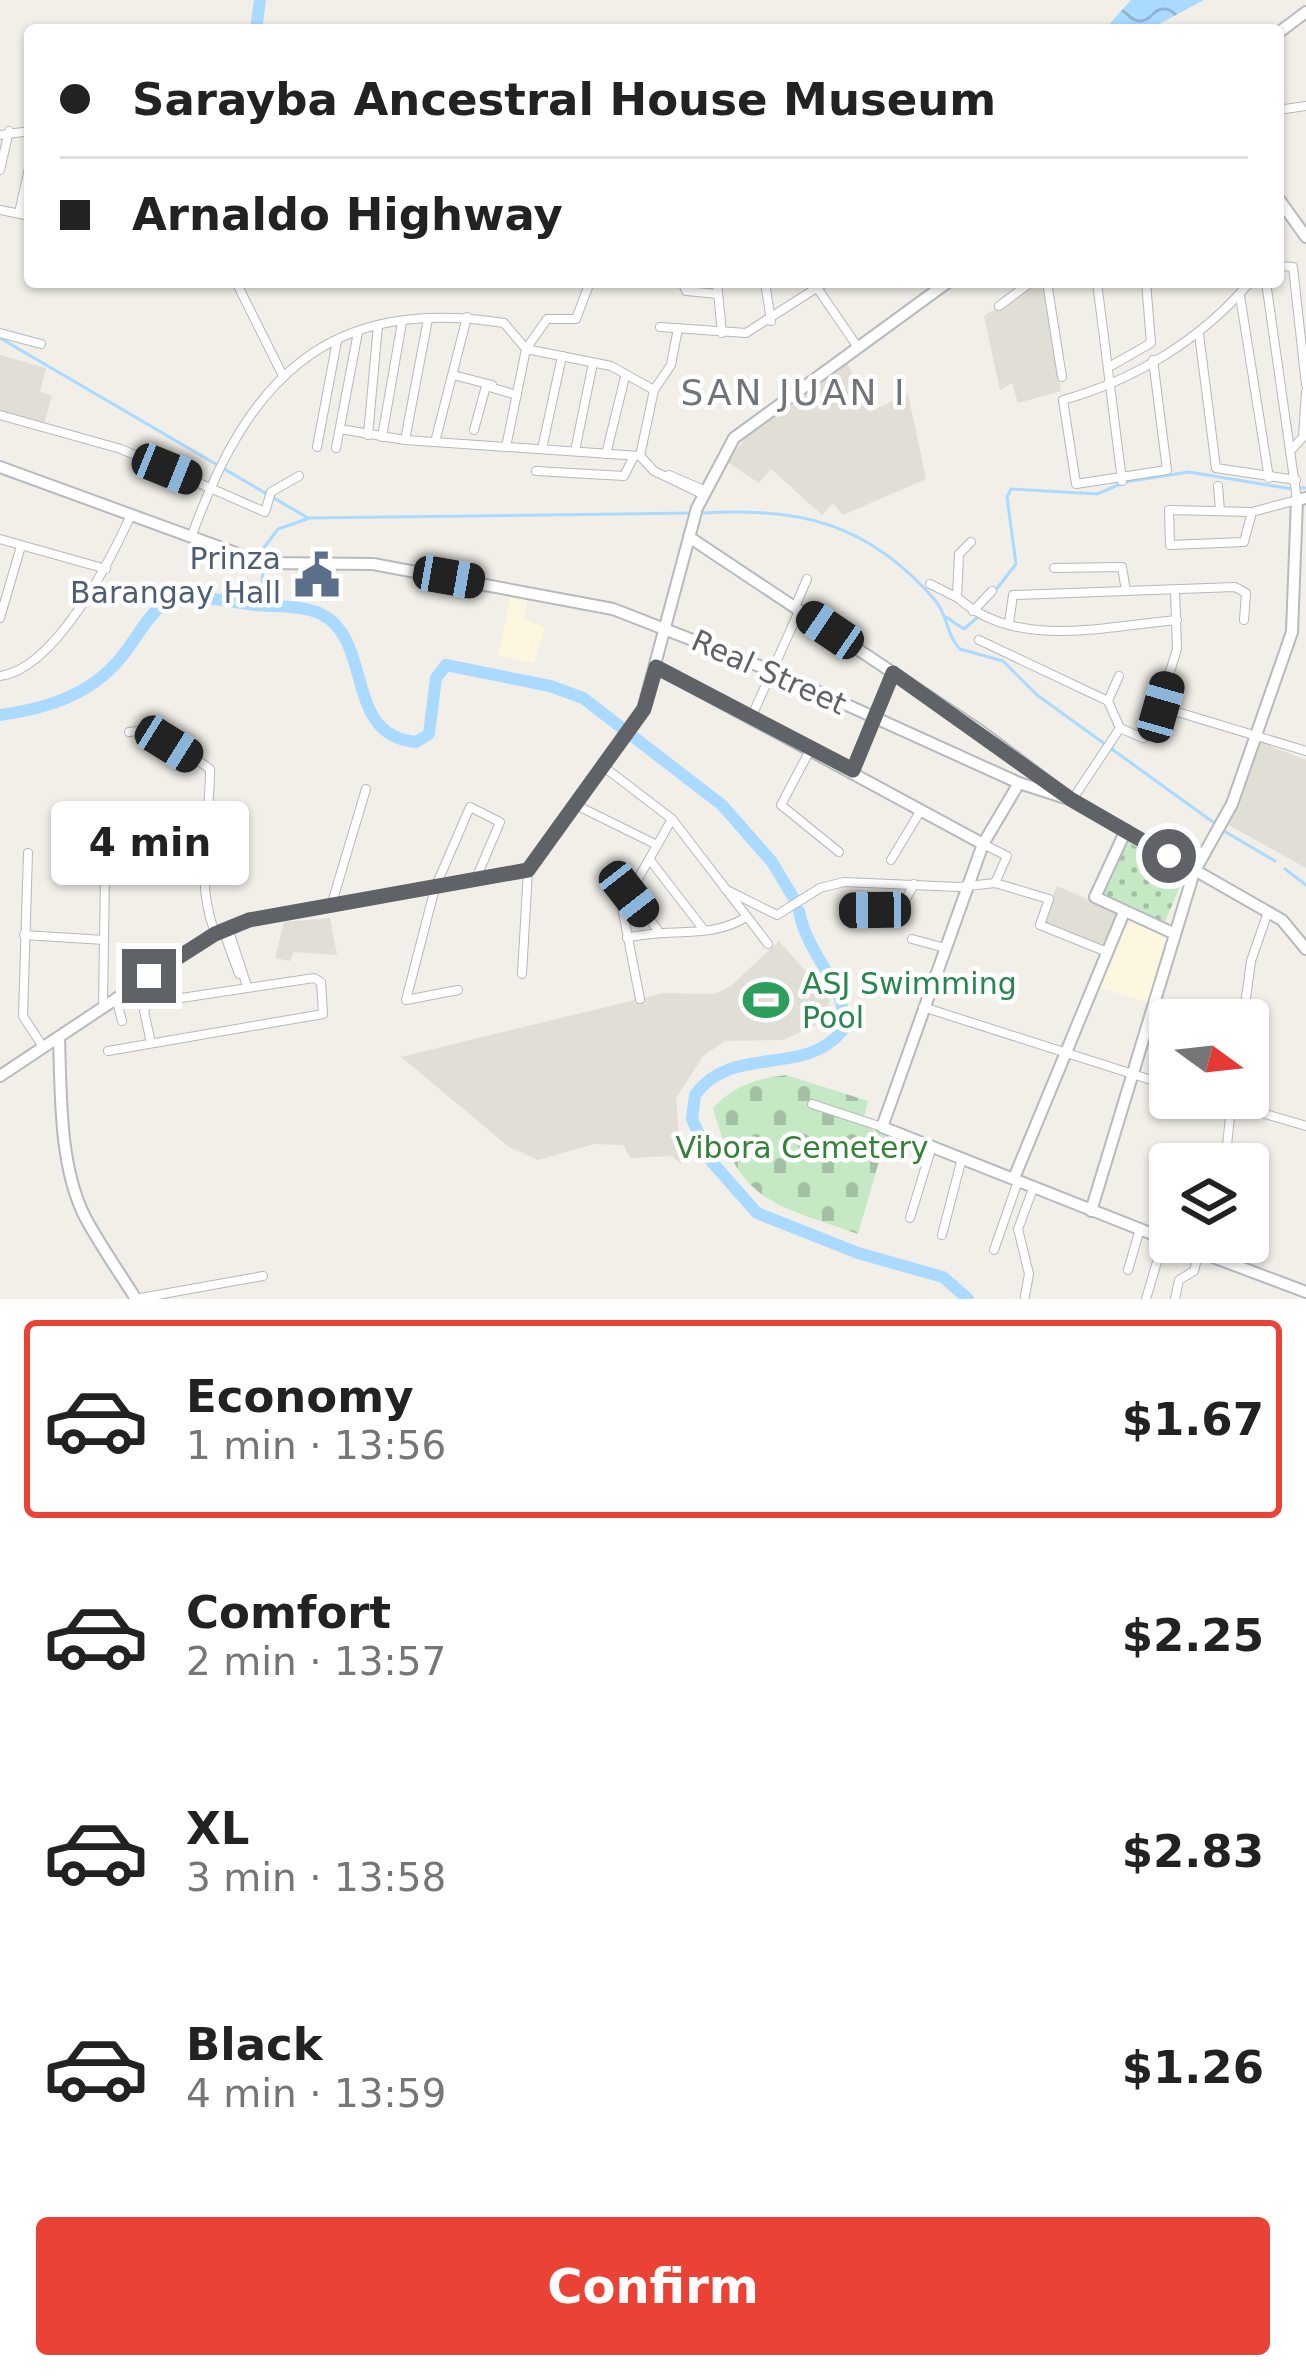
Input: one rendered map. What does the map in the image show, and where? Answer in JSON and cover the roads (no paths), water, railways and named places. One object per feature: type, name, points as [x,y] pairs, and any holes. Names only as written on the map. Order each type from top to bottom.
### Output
[{"type":"main road","points":[[1284,206],[1306,236]]},
{"type":"main road","points":[[0,1076],[222,931],[528,870],[644,709],[703,492],[744,428],[939,288]]},
{"type":"main road","name":"Real Street","points":[[0,467],[263,563],[405,569],[538,592],[666,627],[1019,783],[1072,800]]},
{"type":"main road","points":[[1091,1211],[1193,872],[1232,804],[1292,632],[1302,576],[1302,499]]},
{"type":"main road","points":[[689,537],[1072,800],[1268,911],[1306,949]]},
{"type":"main road","points":[[656,667],[983,844]]},
{"type":"main road","points":[[1019,783],[983,844],[882,1126],[1149,1232]]},
{"type":"main road","points":[[1126,830],[1094,893],[1175,934]]},
{"type":"main road","points":[[1016,1179],[1124,912]]},
{"type":"main road","points":[[59,1038],[62,1106],[76,1190],[83,1214],[135,1299]]},
{"type":"main road","points":[[1228,1263],[1306,1292]]},
{"type":"street","points":[[0,170],[5,133]]},
{"type":"street","points":[[19,213],[24,191]]},
{"type":"street","points":[[0,209],[24,214]]},
{"type":"street","points":[[1284,265],[1291,264],[1306,388],[1302,442],[1292,448]]},
{"type":"street","points":[[239,288],[282,374]]},
{"type":"street","points":[[506,447],[526,349],[547,319],[576,319],[588,288]]},
{"type":"street","points":[[682,288],[718,294]]},
{"type":"street","points":[[718,288],[722,333]]},
{"type":"street","points":[[766,288],[771,321]]},
{"type":"street","points":[[660,328],[746,333],[771,321],[812,288]]},
{"type":"street","points":[[815,288],[857,346]]},
{"type":"street","points":[[999,306],[1022,288]]},
{"type":"street","points":[[1048,288],[1062,377]]},
{"type":"street","points":[[1098,288],[1122,481]]},
{"type":"street","points":[[1109,367],[1151,343],[1146,288]]},
{"type":"street","points":[[1153,360],[1167,470],[1080,485],[1073,480],[1063,400],[1112,383],[1199,334],[1245,288]]},
{"type":"street","points":[[1252,512],[1247,541],[1170,544],[1169,510],[1252,512],[1302,499],[1267,288]]},
{"type":"street","points":[[1240,294],[1269,478]]},
{"type":"street","points":[[435,442],[467,317]]},
{"type":"street","points":[[192,535],[217,470],[282,374],[358,331],[467,317],[511,326],[526,349],[611,366],[654,390]]},
{"type":"street","points":[[405,440],[428,319]]},
{"type":"street","points":[[382,437],[403,322]]},
{"type":"street","points":[[368,435],[378,325]]},
{"type":"street","points":[[536,471],[623,476],[637,456],[654,390],[671,365],[678,328]]},
{"type":"street","points":[[336,448],[358,331]]},
{"type":"street","points":[[0,333],[41,344]]},
{"type":"street","points":[[1199,334],[1216,469],[1296,480]]},
{"type":"street","points":[[317,447],[338,339]]},
{"type":"street","points":[[542,449],[562,356]]},
{"type":"street","points":[[575,452],[593,363]]},
{"type":"street","points":[[453,375],[518,393]]},
{"type":"street","points":[[606,454],[625,377]]},
{"type":"street","points":[[474,430],[486,386],[518,393]]},
{"type":"street","points":[[0,415],[121,449],[265,512],[269,495],[299,476]]},
{"type":"street","points":[[340,429],[405,440],[637,456],[661,474],[703,492]]},
{"type":"street","points":[[1218,486],[1220,511]]},
{"type":"street","points":[[0,676],[15,674],[31,661],[94,593],[132,512]]},
{"type":"street","points":[[0,539],[106,569]]},
{"type":"street","points":[[957,597],[958,558],[971,542]]},
{"type":"street","points":[[0,618],[21,546]]},
{"type":"street","points":[[1054,568],[1122,566],[1126,591]]},
{"type":"street","points":[[751,718],[807,579]]},
{"type":"street","points":[[930,584],[973,610],[1049,633],[1177,620]]},
{"type":"street","points":[[1009,623],[1013,595],[1244,589],[1244,620]]},
{"type":"street","points":[[973,610],[992,590]]},
{"type":"street","points":[[979,640],[1108,701],[1120,728],[1148,737],[1177,649],[1175,590]]},
{"type":"street","points":[[853,770],[893,673]]},
{"type":"street","points":[[1108,701],[1119,676]]},
{"type":"street","points":[[1161,707],[1306,751]]},
{"type":"street","points":[[1072,800],[1120,728]]},
{"type":"street","points":[[129,733],[153,729],[210,770],[208,836],[201,858],[203,902],[238,955],[244,987]]},
{"type":"street","points":[[810,748],[781,805],[839,852]]},
{"type":"street","points":[[604,767],[672,819],[768,944]]},
{"type":"street","points":[[331,906],[367,789]]},
{"type":"street","points":[[578,806],[657,845]]},
{"type":"street","points":[[458,990],[406,1000],[435,888],[470,807],[500,822],[475,882]]},
{"type":"street","points":[[891,860],[921,809]]},
{"type":"street","points":[[640,999],[622,908],[672,819]]},
{"type":"street","points":[[983,844],[1007,856],[995,883]]},
{"type":"street","points":[[28,853],[22,1016],[44,1048]]},
{"type":"street","points":[[650,860],[705,931]]},
{"type":"street","points":[[522,974],[528,870]]},
{"type":"street","points":[[103,1006],[105,873]]},
{"type":"street","points":[[725,889],[777,915],[830,884],[995,883],[1049,899],[1040,925],[1107,952]]},
{"type":"street","points":[[849,911],[900,910],[914,884]]},
{"type":"street","points":[[629,894],[657,929]]},
{"type":"street","points":[[1246,999],[1251,961],[1268,911]]},
{"type":"street","points":[[626,938],[657,929],[724,931],[746,916]]},
{"type":"street","points":[[24,935],[104,940]]},
{"type":"street","points":[[912,940],[945,948]]},
{"type":"street","points":[[108,1051],[326,1011],[317,978],[148,1003],[144,1011],[151,1043]]},
{"type":"street","points":[[116,997],[122,1021]]},
{"type":"street","points":[[923,1007],[1149,1080]]},
{"type":"street","points":[[812,1104],[882,1126]]},
{"type":"street","points":[[1269,1114],[1306,1126]]},
{"type":"street","points":[[910,1218],[932,1146]]},
{"type":"street","points":[[942,1235],[962,1158]]},
{"type":"street","points":[[994,1250],[1016,1179]]},
{"type":"street","points":[[1025,1296],[1029,1274],[1018,1229],[1034,1186]]},
{"type":"street","points":[[1128,1270],[1140,1229]]},
{"type":"street","points":[[1146,1299],[1160,1263]]},
{"type":"street","points":[[1175,1299],[1179,1280],[1196,1263]]},
{"type":"street","points":[[135,1299],[263,1276]]},
{"type":"water","points":[[1131,0],[1204,0],[1159,24],[1109,24]]},
{"type":"waterway","points":[[257,24],[260,0]]},
{"type":"waterway","points":[[0,338],[308,518],[693,513]]},
{"type":"waterway","points":[[995,591],[1016,564],[1007,497],[1011,489],[1097,494],[1125,482],[1189,472],[1292,489]]},
{"type":"waterway","points":[[1299,488],[1306,488]]},
{"type":"waterway","points":[[703,513],[771,513],[830,525],[858,537],[910,574],[935,600],[960,649],[1003,661],[1037,695],[1217,825]]},
{"type":"waterway","points":[[262,606],[263,549],[278,529],[307,519]]},
{"type":"waterway","points":[[0,715],[54,703],[101,678],[151,616],[170,600],[202,598],[306,609],[337,627],[348,644],[368,706],[393,736],[416,742],[429,734],[436,678],[446,665],[550,686],[583,698],[722,805],[772,862],[793,897]]},
{"type":"waterway","points":[[946,617],[964,629],[978,617]]},
{"type":"waterway","points":[[1224,831],[1275,861]]},
{"type":"waterway","points":[[1285,869],[1306,885]]},
{"type":"waterway","points":[[799,911],[841,1001],[842,1031],[808,1054],[748,1064],[710,1079],[695,1095],[692,1119],[712,1162],[757,1213],[858,1253],[943,1277],[968,1299]]},
{"type":"place","name":"Prinza Barangay Hall","points":[[317,575]]},
{"type":"place","name":"ASJ Swimming Pool","points":[[766,1000]]},
{"type":"district","name":"SAN JUAN I","points":[[794,392]]},
{"type":"park label","name":"Vibora Cemetery","points":[[802,1147]]}]
